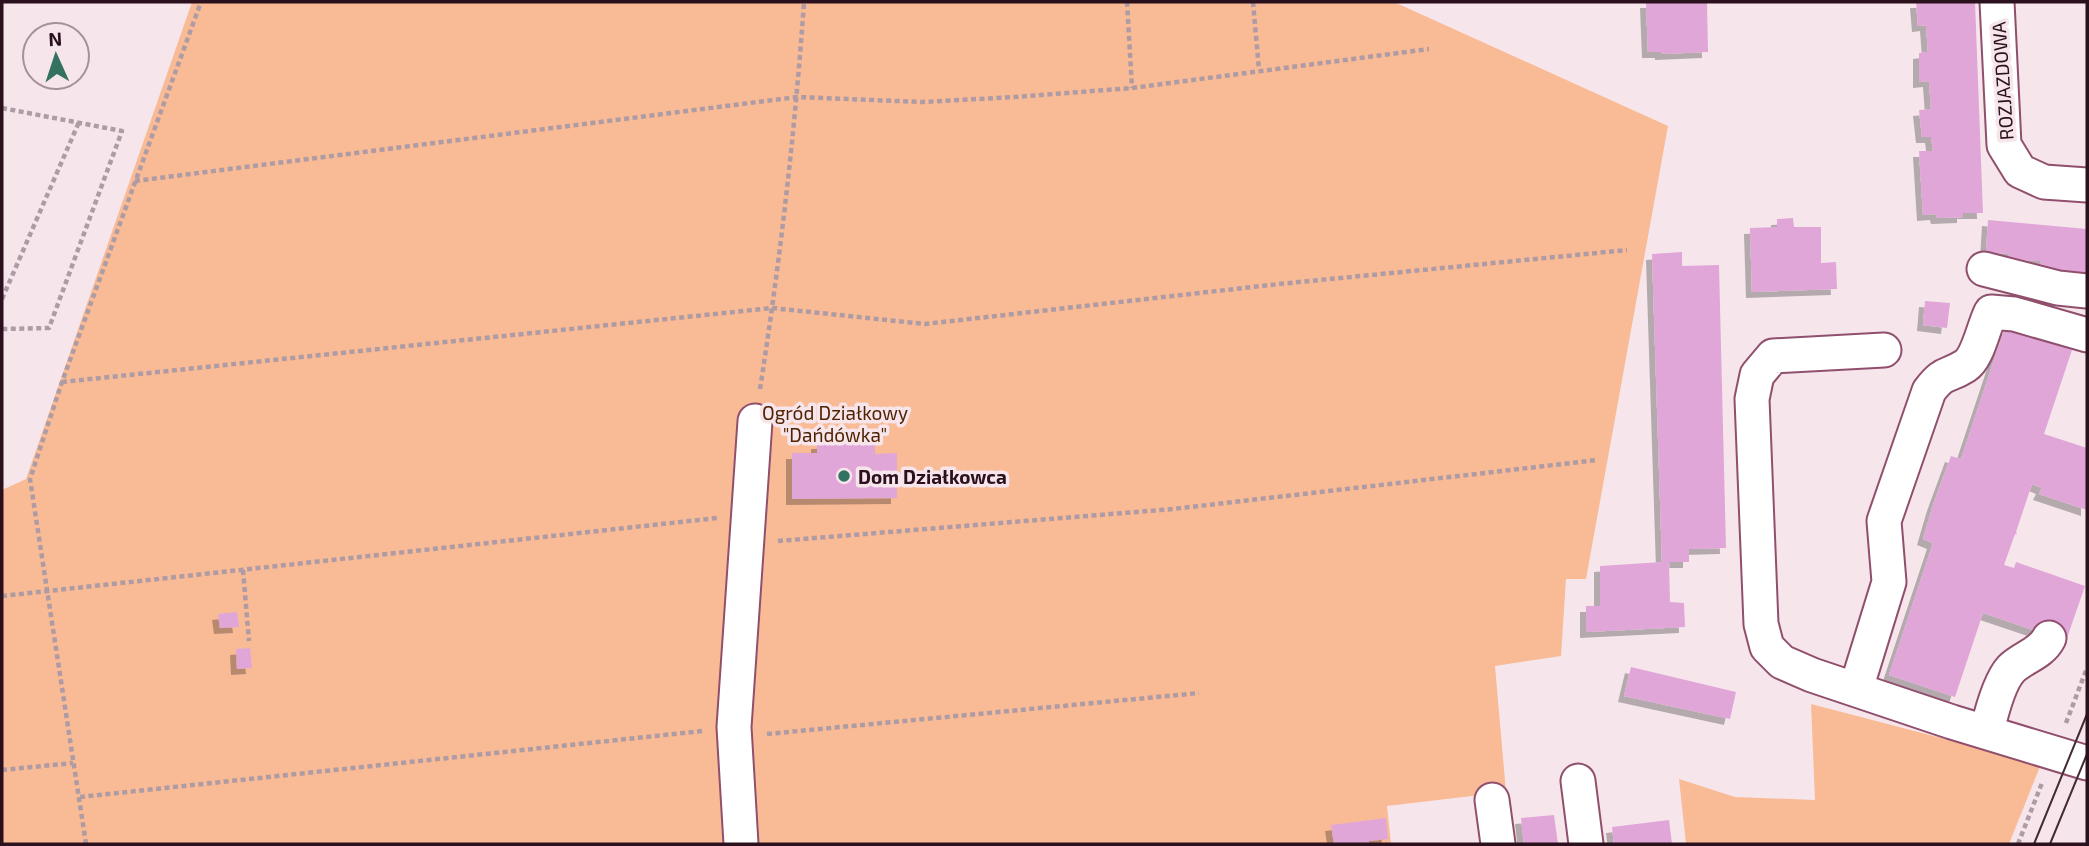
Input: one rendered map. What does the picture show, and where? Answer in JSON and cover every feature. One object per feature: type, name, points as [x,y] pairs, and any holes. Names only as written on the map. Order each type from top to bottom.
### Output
[{"type":"street","name":"ROZJAZDOWA","points":[[1997,2],[2004,145],[2020,171],[2045,182],[2087,185]]},
{"type":"street","points":[[1984,269],[2058,288],[2087,290]]},
{"type":"street","points":[[1856,689],[1889,582],[1884,521],[1929,391],[1941,375],[1966,366],[1976,353],[1991,312],[2014,314],[2087,335]]},
{"type":"street","points":[[1884,350],[1773,356],[1756,375],[1752,399],[1761,624],[1767,647],[1782,662],[1812,675],[2087,763]]},
{"type":"street","points":[[741,844],[735,732],[755,421]]},
{"type":"street","points":[[1987,731],[1991,714],[2011,670],[2045,647],[2049,638]]},
{"type":"street","points":[[1578,781],[1586,844]]},
{"type":"street","points":[[1492,800],[1498,844]]},
{"type":"path","points":[[86,844],[30,479],[62,382],[201,2]]},
{"type":"path","points":[[755,421],[772,308],[797,97],[804,2]]},
{"type":"path","points":[[1127,2],[1132,88]]},
{"type":"path","points":[[1253,2],[1259,69]]},
{"type":"path","points":[[135,181],[797,97],[922,102],[1015,97],[1132,88],[1259,69],[1429,49]]},
{"type":"path","points":[[2,108],[122,131],[49,328],[2,329]]},
{"type":"path","points":[[2,299],[79,122]]},
{"type":"path","points":[[62,382],[772,308],[925,324],[1279,284],[1627,250]]},
{"type":"path","points":[[2,596],[243,569],[748,529],[1173,509],[1597,460]]},
{"type":"path","points":[[243,569],[249,641]]},
{"type":"path","points":[[80,797],[735,732],[1199,694]]},
{"type":"path","points":[[2,771],[73,763]]},
{"type":"green space","name":"Ogród Działkowy \"Dańdówka\"","points":[[192,2],[1394,2],[1668,126],[1586,579],[1566,579],[1561,656],[1495,666],[1506,792],[1387,806],[1391,844],[2,844],[2,490],[26,479]]},
{"type":"green space","points":[[1811,704],[2041,764],[2009,844],[1686,844],[1679,779],[1735,797],[1815,800]]},
{"type":"building","points":[[1646,2],[1707,2],[1708,52],[1648,52]]},
{"type":"building","points":[[1916,2],[1975,2],[1983,213],[1963,213],[1963,217],[1937,218],[1936,214],[1923,215],[1919,151],[1933,151],[1931,137],[1922,137],[1919,110],[1931,109],[1929,81],[1919,82],[1919,53],[1928,52],[1926,25],[1918,26]]},
{"type":"building","points":[[1793,218],[1794,227],[1821,227],[1821,263],[1836,262],[1837,289],[1752,292],[1750,228],[1777,227],[1777,219]]},
{"type":"building","points":[[1988,220],[2087,229],[2087,276],[2040,272],[2040,261],[2008,260],[2009,254],[1986,252]]},
{"type":"building","points":[[1682,252],[1682,266],[1719,265],[1726,548],[1689,549],[1689,562],[1669,562],[1670,602],[1684,603],[1685,627],[1586,632],[1586,606],[1600,606],[1600,566],[1662,562],[1652,254]]},
{"type":"building","points":[[1925,301],[1950,303],[1947,328],[1923,325]]},
{"type":"building","points":[[2005,327],[2072,350],[2044,434],[2087,448],[2087,510],[2039,494],[2042,488],[2032,484],[2017,534],[2004,565],[2014,568],[2016,562],[2085,586],[2066,641],[1983,613],[1955,697],[1889,675],[1933,543],[1923,539],[1933,505],[1951,456],[1961,459]]},
{"type":"building","name":"Dom Działkowca","points":[[875,442],[875,454],[897,453],[897,498],[792,499],[792,453],[817,453],[817,443]]},
{"type":"building","points":[[237,612],[239,627],[220,628],[218,614]]},
{"type":"building","points":[[250,648],[252,668],[237,669],[236,649]]},
{"type":"building","points":[[1631,667],[1736,692],[1730,719],[1624,696]]},
{"type":"building","points":[[1554,815],[1558,844],[1524,844],[1521,818]]},
{"type":"building","points":[[1386,818],[1388,839],[1369,841],[1369,844],[1334,844],[1331,825]]},
{"type":"building","points":[[1669,820],[1672,844],[1614,844],[1612,827]]},
{"type":"tram line","points":[[2034,844],[2087,714]]},
{"type":"tram line","points":[[2050,844],[2087,754]]},
{"type":"place","name":"Dom Działkowca","points":[[844,476]]}]
